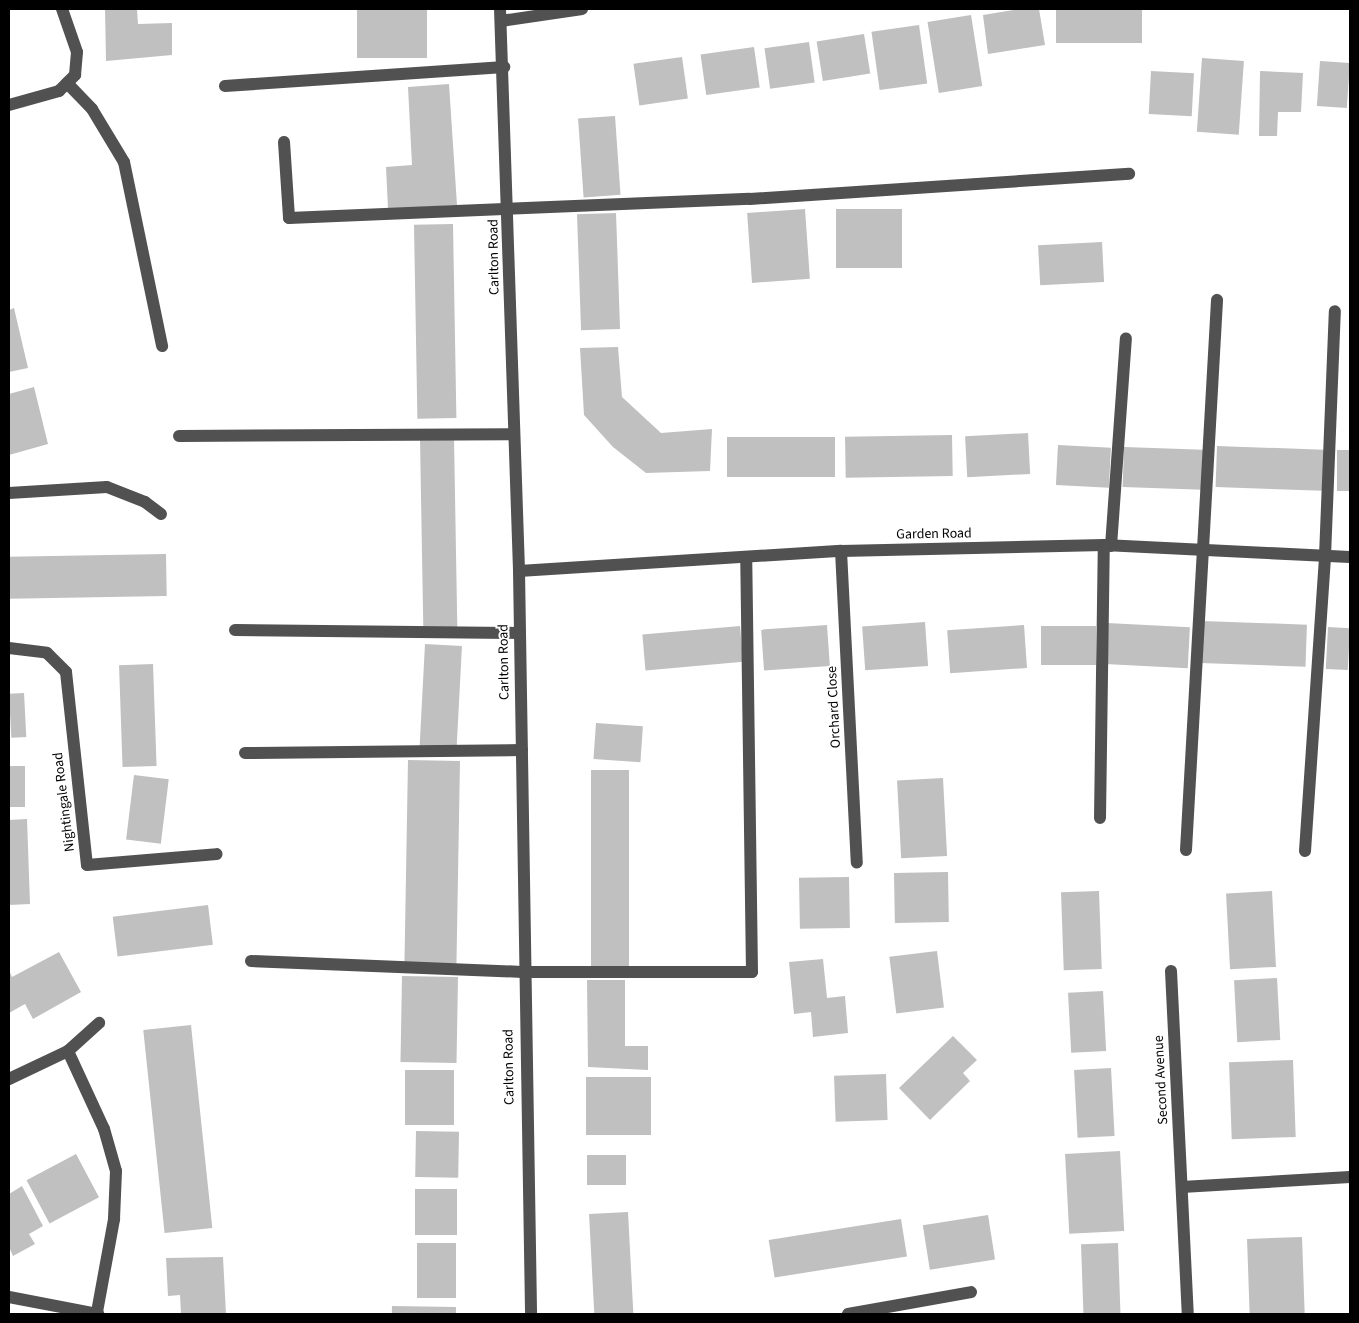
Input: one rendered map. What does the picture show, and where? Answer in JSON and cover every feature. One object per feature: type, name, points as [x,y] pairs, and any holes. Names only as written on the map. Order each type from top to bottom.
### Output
[{"type":"street","points":[[9,105],[47,95],[67,83],[79,64],[62,9]]},
{"type":"street","points":[[501,15],[582,9]]},
{"type":"street","name":"Carlton Road","points":[[501,15],[504,67],[513,434],[519,571],[518,633],[522,750],[523,972],[531,1314]]},
{"type":"street","points":[[225,86],[504,67]]},
{"type":"street","points":[[67,83],[92,109],[124,162],[162,346]]},
{"type":"street","points":[[284,142],[289,218],[508,211],[1129,174]]},
{"type":"street","points":[[1186,850],[1201,552],[1217,300]]},
{"type":"street","points":[[1306,851],[1325,556],[1335,311]]},
{"type":"street","points":[[1100,818],[1107,546],[1126,338]]},
{"type":"street","points":[[179,436],[513,434]]},
{"type":"street","points":[[9,493],[107,487],[146,502],[161,514]]},
{"type":"street","name":"Garden Road","points":[[519,571],[841,551],[1107,546],[1201,552],[1350,557]]},
{"type":"street","name":"Orchard Close","points":[[841,551],[857,863]]},
{"type":"street","points":[[251,961],[523,972],[752,972],[746,557]]},
{"type":"street","points":[[235,630],[518,633]]},
{"type":"street","name":"Nightingale Road","points":[[9,648],[48,653],[66,672],[87,865],[217,854]]},
{"type":"street","points":[[245,753],[522,750]]},
{"type":"street","name":"Second Avenue","points":[[1171,971],[1188,1314]]},
{"type":"street","points":[[9,1079],[68,1051],[99,1023]]},
{"type":"street","points":[[9,1297],[98,1313],[114,1219],[116,1171],[104,1129],[68,1051]]},
{"type":"street","points":[[1182,1187],[1350,1177]]},
{"type":"street","points":[[848,1314],[972,1292]]},
{"type":"building","points":[[105,9],[137,9],[138,24],[172,23],[172,55],[106,61]]},
{"type":"building","points":[[357,9],[427,9],[427,58],[357,58]]},
{"type":"building","points":[[1020,9],[1039,9],[1045,45],[988,54],[983,15]]},
{"type":"building","points":[[1056,9],[1142,9],[1142,43],[1056,43]]},
{"type":"building","points":[[971,15],[982,86],[939,93],[928,22]]},
{"type":"building","points":[[919,25],[927,83],[880,90],[871,32]]},
{"type":"building","points":[[864,34],[870,74],[823,81],[817,42]]},
{"type":"building","points":[[809,42],[815,83],[770,89],[764,48]]},
{"type":"building","points":[[754,47],[760,88],[706,95],[701,55]]},
{"type":"building","points":[[682,57],[688,99],[639,105],[633,64]]},
{"type":"building","points":[[1202,58],[1244,61],[1239,135],[1197,132]]},
{"type":"building","points":[[1320,61],[1350,63],[1347,108],[1317,106]]},
{"type":"building","points":[[1151,71],[1194,73],[1192,116],[1149,114]]},
{"type":"building","points":[[1260,71],[1303,73],[1301,112],[1278,112],[1277,136],[1259,136]]},
{"type":"building","points":[[449,84],[457,205],[388,209],[386,167],[412,165],[408,87]]},
{"type":"building","points":[[615,116],[621,195],[584,197],[578,119]]},
{"type":"building","points":[[805,209],[810,279],[752,283],[747,213]]},
{"type":"building","points":[[836,209],[902,209],[902,268],[836,268]]},
{"type":"building","points":[[616,213],[620,329],[581,330],[577,214]]},
{"type":"building","points":[[453,224],[456,418],[417,419],[414,225]]},
{"type":"building","points":[[1102,242],[1104,282],[1040,285],[1038,245]]},
{"type":"building","points":[[14,308],[28,368],[9,372],[9,310]]},
{"type":"building","points":[[618,347],[622,397],[661,433],[712,429],[710,471],[646,473],[613,447],[584,415],[580,348]]},
{"type":"building","points":[[34,387],[48,444],[9,455],[9,394]]},
{"type":"building","points":[[1028,433],[1030,474],[967,477],[965,436]]},
{"type":"building","points":[[952,435],[953,476],[846,478],[845,437]]},
{"type":"building","points":[[727,437],[835,437],[835,477],[727,477]]},
{"type":"building","points":[[454,438],[457,630],[423,631],[420,439]]},
{"type":"building","points":[[1058,445],[1111,448],[1109,488],[1056,485]]},
{"type":"building","points":[[1217,446],[1324,450],[1323,491],[1216,487]]},
{"type":"building","points":[[1124,447],[1204,450],[1203,490],[1123,487]]},
{"type":"building","points":[[1337,450],[1350,450],[1350,491],[1337,491]]},
{"type":"building","points":[[166,554],[167,596],[10,599],[9,557]]},
{"type":"building","points":[[1202,621],[1307,625],[1305,667],[1201,663]]},
{"type":"building","points":[[925,622],[928,666],[865,670],[862,626]]},
{"type":"building","points":[[1107,623],[1190,627],[1188,668],[1105,664]]},
{"type":"building","points":[[827,625],[830,666],[764,671],[761,630]]},
{"type":"building","points":[[1024,625],[1027,668],[950,673],[947,630]]},
{"type":"building","points":[[740,626],[743,662],[646,670],[642,635]]},
{"type":"building","points":[[1041,626],[1096,626],[1096,665],[1041,665]]},
{"type":"building","points":[[1328,627],[1350,628],[1348,670],[1326,669]]},
{"type":"building","points":[[425,644],[462,646],[457,748],[420,746]]},
{"type":"building","points":[[153,664],[157,766],[123,767],[119,665]]},
{"type":"building","points":[[24,693],[26,737],[11,738],[9,694]]},
{"type":"building","points":[[596,723],[643,726],[640,762],[593,759]]},
{"type":"building","points":[[408,760],[460,761],[456,966],[404,965]]},
{"type":"building","points":[[9,766],[25,766],[25,807],[9,807]]},
{"type":"building","points":[[591,770],[629,770],[629,967],[591,967]]},
{"type":"building","points":[[134,775],[169,779],[161,844],[126,840]]},
{"type":"building","points":[[943,778],[947,856],[901,858],[897,780]]},
{"type":"building","points":[[27,819],[30,904],[9,905],[9,820]]},
{"type":"building","points":[[948,872],[949,922],[895,923],[894,873]]},
{"type":"building","points":[[849,877],[850,928],[800,929],[799,878]]},
{"type":"building","points":[[1099,891],[1102,969],[1064,970],[1061,892]]},
{"type":"building","points":[[1272,891],[1276,967],[1230,969],[1226,893]]},
{"type":"building","points":[[208,905],[213,945],[118,956],[113,917]]},
{"type":"building","points":[[937,951],[944,1008],[896,1013],[889,957]]},
{"type":"building","points":[[59,952],[81,992],[33,1019],[25,1004],[9,1013],[9,970],[12,977]]},
{"type":"building","points":[[823,959],[827,998],[845,996],[848,1033],[813,1037],[811,1012],[794,1014],[789,962]]},
{"type":"building","points":[[402,976],[458,977],[456,1063],[400,1062]]},
{"type":"building","points":[[1277,978],[1280,1040],[1237,1042],[1234,980]]},
{"type":"building","points":[[587,980],[625,980],[625,1046],[648,1046],[648,1070],[588,1067]]},
{"type":"building","points":[[1103,991],[1106,1051],[1071,1053],[1068,993]]},
{"type":"building","points":[[191,1025],[212,1228],[165,1233],[143,1030]]},
{"type":"building","points":[[953,1036],[977,1060],[963,1073],[970,1081],[930,1120],[899,1088]]},
{"type":"building","points":[[1293,1060],[1296,1137],[1232,1139],[1229,1062]]},
{"type":"building","points":[[1111,1068],[1115,1136],[1078,1138],[1074,1070]]},
{"type":"building","points":[[405,1070],[454,1070],[454,1125],[405,1125]]},
{"type":"building","points":[[886,1074],[888,1120],[836,1122],[834,1076]]},
{"type":"building","points":[[586,1077],[651,1077],[651,1135],[586,1135]]},
{"type":"building","points":[[416,1131],[459,1132],[458,1178],[415,1177]]},
{"type":"building","points":[[1120,1151],[1124,1231],[1069,1234],[1065,1154]]},
{"type":"building","points":[[76,1154],[99,1197],[50,1224],[27,1180]]},
{"type":"building","points":[[587,1155],[626,1155],[626,1185],[587,1185]]},
{"type":"building","points":[[22,1186],[43,1226],[29,1234],[35,1244],[13,1256],[9,1247],[9,1194]]},
{"type":"building","points":[[415,1189],[457,1189],[457,1235],[415,1235]]},
{"type":"building","points":[[628,1212],[633,1314],[594,1314],[589,1214]]},
{"type":"building","points":[[988,1215],[995,1259],[930,1270],[923,1225]]},
{"type":"building","points":[[901,1219],[907,1257],[775,1277],[769,1240]]},
{"type":"building","points":[[1302,1237],[1305,1314],[1250,1314],[1247,1239]]},
{"type":"building","points":[[417,1243],[456,1243],[456,1298],[417,1298]]},
{"type":"building","points":[[1118,1243],[1120,1314],[1083,1314],[1081,1244]]},
{"type":"building","points":[[223,1257],[226,1314],[181,1314],[180,1295],[168,1296],[166,1258]]},
{"type":"building","points":[[392,1306],[456,1307],[456,1314],[392,1314]]}]
